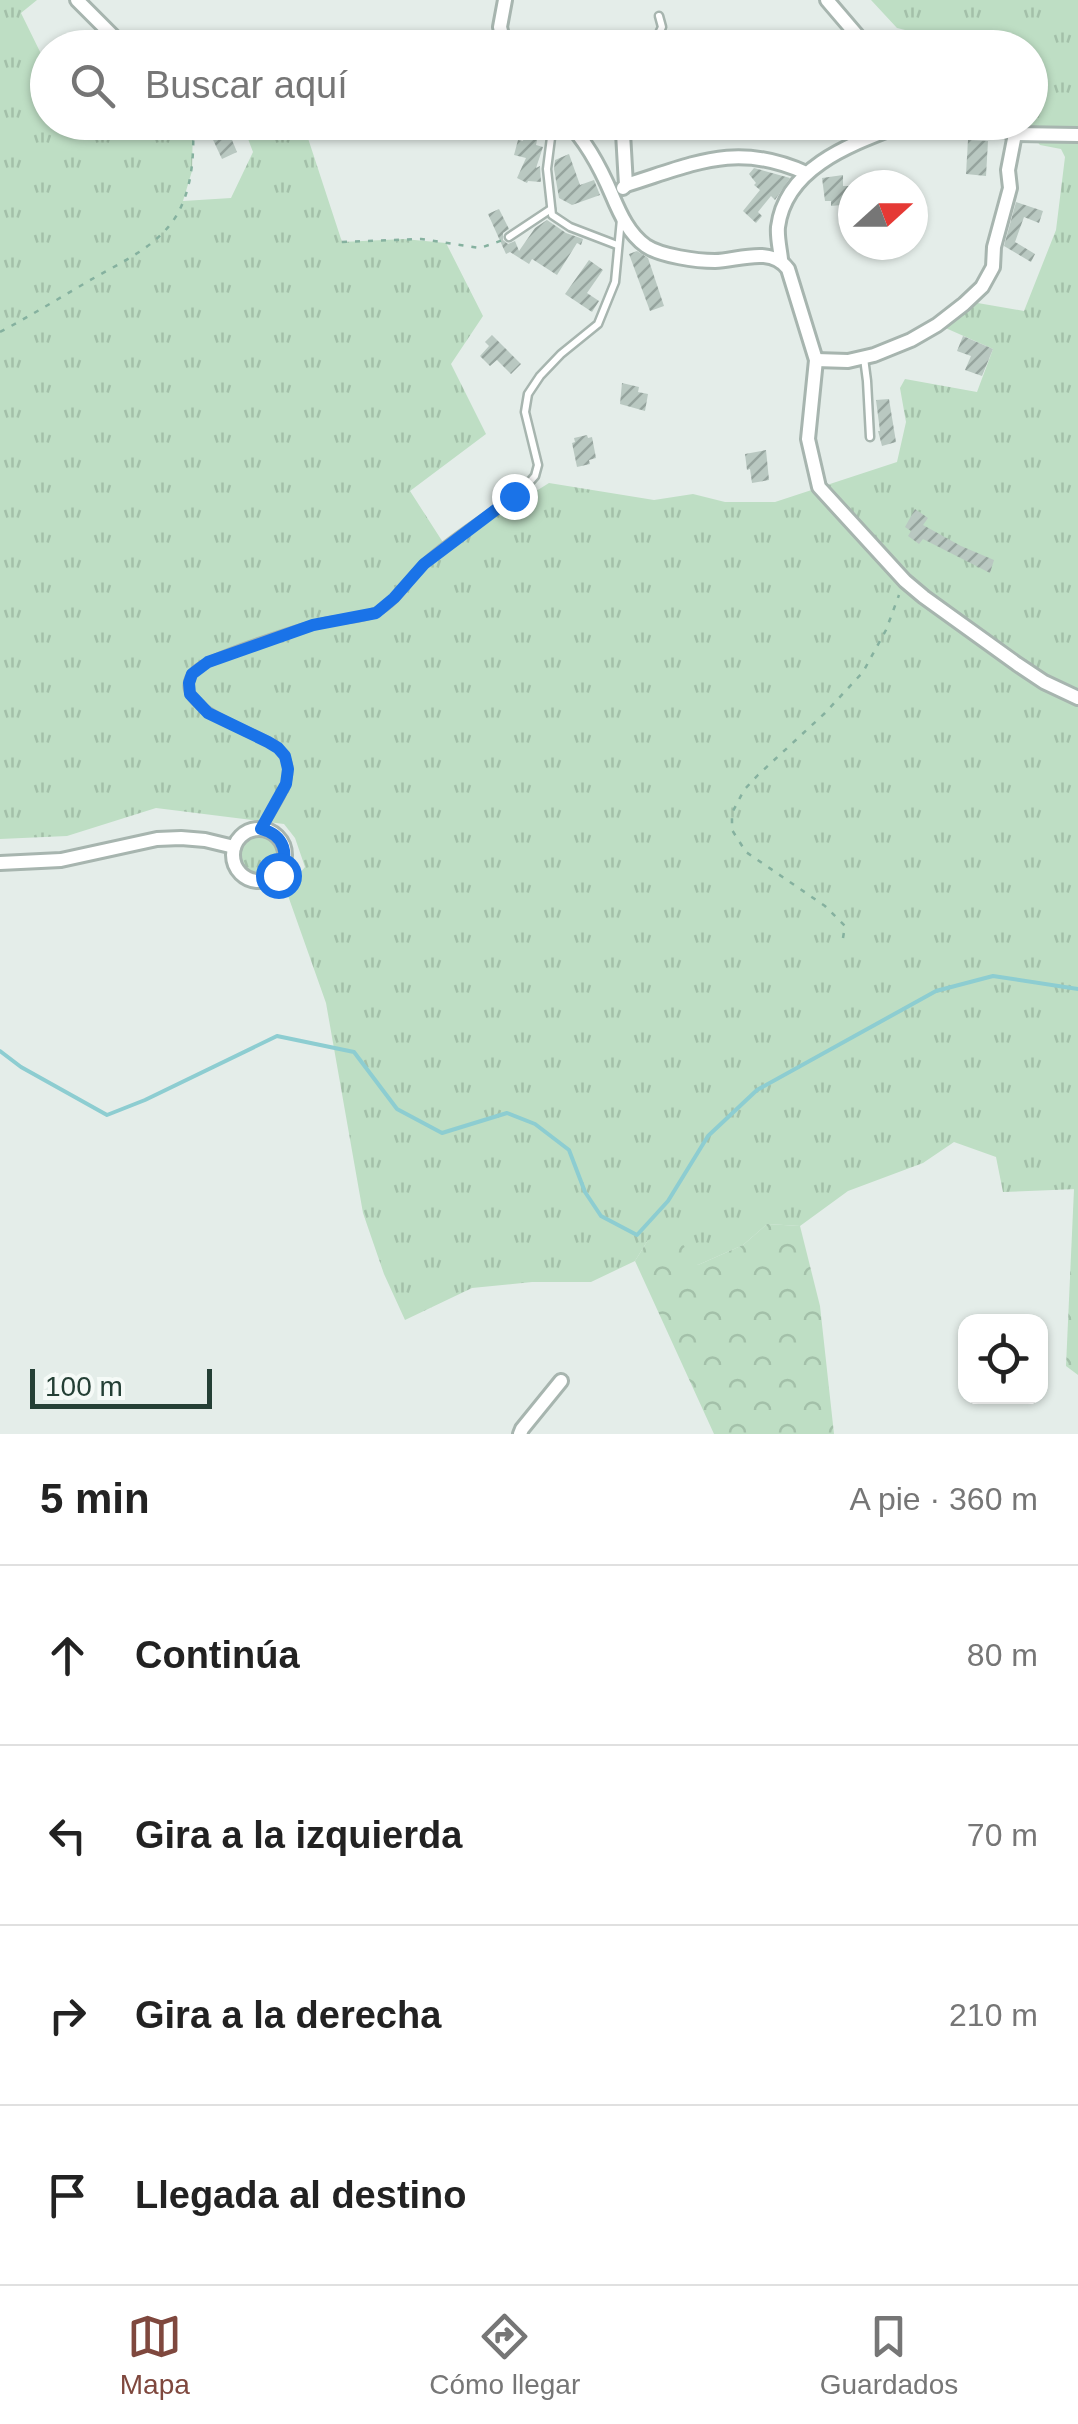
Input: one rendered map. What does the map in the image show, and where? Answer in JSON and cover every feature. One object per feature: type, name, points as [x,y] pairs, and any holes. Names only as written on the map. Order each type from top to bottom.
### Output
[{"type":"street","points":[[78,0],[106,30]]},
{"type":"street","points":[[501,30],[505,0]]},
{"type":"street","points":[[827,0],[853,30]]},
{"type":"street","points":[[1048,135],[1078,135]]},
{"type":"street","points":[[584,140],[621,218],[647,247],[682,258],[714,261],[766,255],[781,259]]},
{"type":"street","points":[[624,140],[626,184]]},
{"type":"street","points":[[864,140],[806,172],[785,202],[778,229],[781,259],[788,269],[816,360],[808,439],[819,487],[905,580],[945,614],[1044,682],[1078,698]]},
{"type":"street","points":[[816,360],[848,361],[910,340],[937,325],[982,287],[994,267],[994,247],[1010,188],[1008,170],[1014,140]]},
{"type":"street","points":[[611,192],[721,156],[764,158],[806,172]]},
{"type":"street","points":[[261,829],[280,838],[285,849],[284,864],[278,875],[268,881],[254,882],[242,876],[232,853],[244,834],[261,829]]},
{"type":"street","points":[[0,863],[61,860],[157,839],[205,840],[234,847]]},
{"type":"street","points":[[520,1434],[561,1381]]},
{"type":"lane","points":[[659,16],[661,30]]},
{"type":"lane","points":[[551,140],[547,169],[552,214],[570,227],[617,245]]},
{"type":"lane","points":[[508,237],[551,209]]},
{"type":"lane","points":[[261,829],[286,784],[285,756],[268,742],[208,713],[190,694],[192,674],[208,662],[313,625],[376,613],[424,564],[527,485],[538,464],[525,412],[528,394],[561,354],[598,324],[615,282],[621,218]]},
{"type":"lane","points":[[864,357],[870,437]]},
{"type":"path","points":[[0,332],[142,251],[160,235],[178,214],[189,182],[193,140]]},
{"type":"path","points":[[342,242],[421,239],[480,248],[508,237]]},
{"type":"path","points":[[843,938],[845,926],[825,906],[746,852],[732,830],[732,813],[744,790],[863,672],[886,630],[905,580]]},
{"type":"green space","points":[[0,0],[37,0],[21,13],[30,31],[30,140],[193,140],[192,171],[183,201],[231,198],[253,152],[248,140],[309,140],[342,242],[404,239],[446,243],[483,316],[451,364],[486,434],[410,491],[446,547],[549,483],[654,500],[693,494],[725,502],[775,502],[897,462],[906,422],[900,388],[905,379],[977,392],[993,349],[941,326],[972,302],[1024,311],[1056,230],[1065,157],[1061,149],[1040,145],[1036,140],[1048,140],[1048,30],[905,30],[897,28],[871,0],[1078,0],[1078,1189],[1003,1192],[996,1157],[954,1142],[923,1163],[848,1191],[800,1226],[767,1224],[743,1245],[698,1265],[648,1240],[635,1261],[591,1282],[472,1288],[405,1320],[363,1213],[326,1003],[286,890],[305,867],[295,838],[284,824],[156,808],[67,836],[0,839]]},
{"type":"green space","points":[[258,836],[271,842],[277,855],[271,868],[258,874],[245,868],[239,855],[245,842]]},
{"type":"green space","points":[[1074,1189],[1078,1189],[1078,1375],[1066,1366]]},
{"type":"green space","points":[[767,1224],[800,1226],[820,1306],[834,1434],[714,1434],[635,1261],[648,1240],[673,1231],[698,1265],[743,1245]]},
{"type":"building","points":[[213,140],[232,140],[237,152],[222,159]]},
{"type":"building","points":[[518,140],[537,140],[536,145],[543,147],[536,168],[540,166],[541,182],[527,183],[517,178],[526,158],[514,155]]},
{"type":"building","points":[[968,140],[988,141],[986,176],[966,174]]},
{"type":"building","points":[[569,154],[580,185],[594,180],[600,195],[572,205],[559,198],[555,160]]},
{"type":"building","points":[[754,168],[790,178],[775,200],[771,196],[758,212],[762,216],[756,223],[743,211],[760,190],[749,174]]},
{"type":"building","points":[[838,176],[838,205],[825,201],[822,178]]},
{"type":"building","points":[[1016,202],[1043,211],[1039,223],[1024,217],[1015,242],[1035,254],[1031,262],[1004,246]]},
{"type":"building","points":[[499,209],[509,229],[503,233],[503,240],[508,244],[515,241],[519,251],[535,228],[547,220],[583,239],[581,245],[577,243],[557,275],[532,259],[529,264],[510,252],[506,254],[488,214]]},
{"type":"building","points":[[637,251],[648,258],[664,306],[650,311],[629,254]]},
{"type":"building","points":[[589,260],[603,270],[587,293],[599,301],[592,312],[565,294]]},
{"type":"building","points":[[492,335],[521,364],[511,374],[497,360],[490,366],[480,356]]},
{"type":"building","points":[[963,336],[993,349],[982,376],[965,370],[971,356],[957,351]]},
{"type":"building","points":[[622,383],[648,394],[645,411],[620,404]]},
{"type":"building","points":[[889,399],[896,442],[882,446],[876,400]]},
{"type":"building","points":[[592,437],[596,458],[577,467],[572,443],[574,438]]},
{"type":"building","points":[[766,450],[769,480],[752,483],[745,454]]},
{"type":"building","points":[[915,509],[928,518],[923,525],[994,560],[990,573],[923,539],[919,544],[908,536],[911,531],[905,527]]},
{"type":"waterway","points":[[0,1051],[107,1115],[277,1036],[354,1052],[397,1109],[442,1133],[507,1113],[535,1124],[569,1150],[585,1192],[601,1216],[637,1235],[668,1201],[708,1136],[757,1090],[936,991],[993,976],[1078,989]]},
{"type":"route","points":[[278,875],[285,849],[280,838],[261,829],[286,784],[285,756],[278,748],[208,713],[195,702],[190,694],[192,674],[208,662],[313,625],[376,613],[424,564],[514,496]]}]
